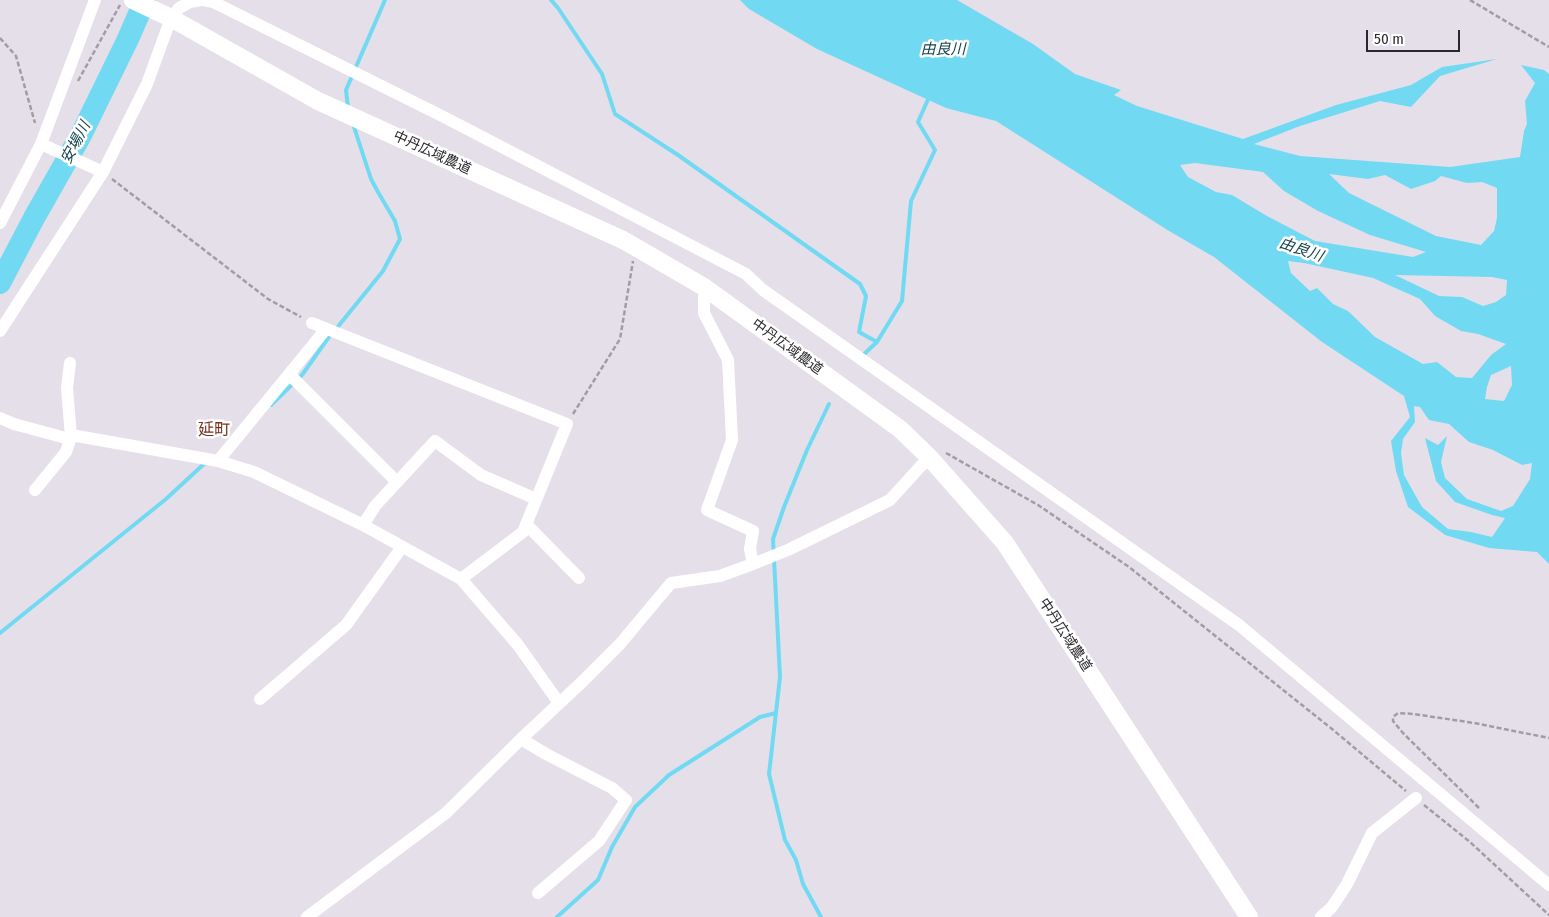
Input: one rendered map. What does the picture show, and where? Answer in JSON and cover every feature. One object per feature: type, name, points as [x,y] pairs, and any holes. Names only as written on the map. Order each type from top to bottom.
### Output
[{"type":"street","points":[[0,223],[41,144],[95,0]]},
{"type":"street","name":"中丹広域農道","points":[[127,0],[168,17],[318,101],[637,248],[704,287],[935,454],[1005,543],[1249,917]]},
{"type":"street","points":[[0,331],[103,172],[147,84],[168,17],[190,2],[202,0],[214,2],[436,113],[746,274],[771,296],[1239,624],[1549,885]]},
{"type":"street","points":[[41,144],[103,172]]},
{"type":"street","points":[[704,287],[704,313],[728,360],[732,440],[707,510],[753,531],[750,549],[758,562]]},
{"type":"street","points":[[312,323],[567,424],[523,532],[461,579]]},
{"type":"street","points":[[218,461],[326,328]]},
{"type":"street","points":[[35,490],[66,452],[71,437],[67,388],[70,363]]},
{"type":"street","points":[[289,374],[397,482]]},
{"type":"street","points":[[0,418],[14,424],[66,438],[77,436],[218,461],[254,472],[363,525],[461,579],[518,645],[559,703]]},
{"type":"street","points":[[363,525],[374,506],[435,441],[481,475],[536,499]]},
{"type":"street","points":[[307,917],[446,814],[620,644],[671,583],[720,576],[790,549],[890,500],[935,454]]},
{"type":"street","points":[[526,524],[579,578]]},
{"type":"street","points":[[260,699],[346,625],[402,546]]},
{"type":"street","points":[[521,739],[612,788],[626,800],[599,841],[538,893]]},
{"type":"street","points":[[1321,917],[1332,907],[1347,884],[1372,833],[1416,798]]},
{"type":"path","points":[[74,85],[127,0]]},
{"type":"path","points":[[1470,0],[1549,47]]},
{"type":"path","points":[[0,38],[16,56],[41,144]]},
{"type":"path","points":[[103,172],[268,299],[312,323]]},
{"type":"path","points":[[567,424],[620,339],[631,269],[637,248]]},
{"type":"path","points":[[935,454],[1038,505],[1129,567],[1416,798],[1483,854],[1549,915]]},
{"type":"path","points":[[1481,811],[1403,734],[1393,721],[1393,717],[1398,713],[1414,714],[1474,723],[1549,738]]},
{"type":"path","points":[[1483,854],[1492,836]]},
{"type":"water","name":"由良川","points":[[740,0],[957,0],[1033,44],[1075,74],[1121,90],[1114,95],[1137,106],[1243,139],[1336,105],[1411,85],[1442,67],[1497,59],[1440,76],[1411,107],[1380,101],[1300,126],[1254,144],[1300,156],[1450,167],[1520,157],[1527,124],[1525,101],[1535,83],[1521,65],[1544,70],[1549,74],[1549,564],[1537,552],[1489,548],[1445,535],[1408,507],[1396,471],[1391,441],[1410,417],[1404,396],[1322,342],[1214,257],[1169,231],[996,121],[946,108],[817,49],[749,9]],"holes":[[[1195,163],[1263,172],[1284,191],[1318,211],[1370,235],[1426,252],[1413,257],[1315,241],[1232,195],[1216,192],[1188,177],[1180,165]],[[1329,174],[1368,179],[1385,175],[1411,189],[1435,181],[1441,176],[1467,183],[1482,182],[1497,188],[1497,218],[1494,231],[1481,245],[1436,236],[1349,193]],[[1288,261],[1373,278],[1420,299],[1435,316],[1461,331],[1478,334],[1506,344],[1491,355],[1472,378],[1456,377],[1437,362],[1423,364],[1375,337],[1348,311],[1333,304],[1317,288],[1310,291],[1291,273]],[[1395,275],[1492,277],[1507,280],[1506,295],[1496,302],[1483,306],[1462,297],[1439,296]],[[1511,366],[1512,385],[1504,401],[1485,399],[1491,375]],[[1414,406],[1420,407],[1429,420],[1449,424],[1469,442],[1493,450],[1522,465],[1532,463],[1530,479],[1513,506],[1501,511],[1467,499],[1445,478],[1441,462],[1447,436],[1438,445],[1425,438],[1436,481],[1455,502],[1505,518],[1492,537],[1448,529],[1422,507],[1404,475],[1401,453],[1403,439],[1415,422]]]},
{"type":"waterway","name":"安場川","points":[[0,283],[81,135],[145,0]]},
{"type":"waterway","points":[[348,108],[346,90],[385,0]]},
{"type":"waterway","points":[[551,0],[602,74],[615,114],[678,155],[860,284],[866,296],[859,332],[877,342]]},
{"type":"waterway","points":[[862,356],[877,342],[902,301],[911,201],[935,150],[918,122],[930,95]]},
{"type":"waterway","points":[[336,329],[383,271],[400,239],[395,221],[371,179],[353,124]]},
{"type":"waterway","points":[[271,405],[302,375],[331,334]]},
{"type":"waterway","points":[[821,917],[803,884],[796,860],[785,840],[769,774],[780,677],[773,539],[807,450],[829,404]]},
{"type":"waterway","points":[[0,633],[166,499],[206,462]]},
{"type":"waterway","points":[[557,917],[598,880],[612,847],[635,807],[669,775],[760,717],[776,713]]},
{"type":"district","name":"延町","points":[[214,431]]}]
